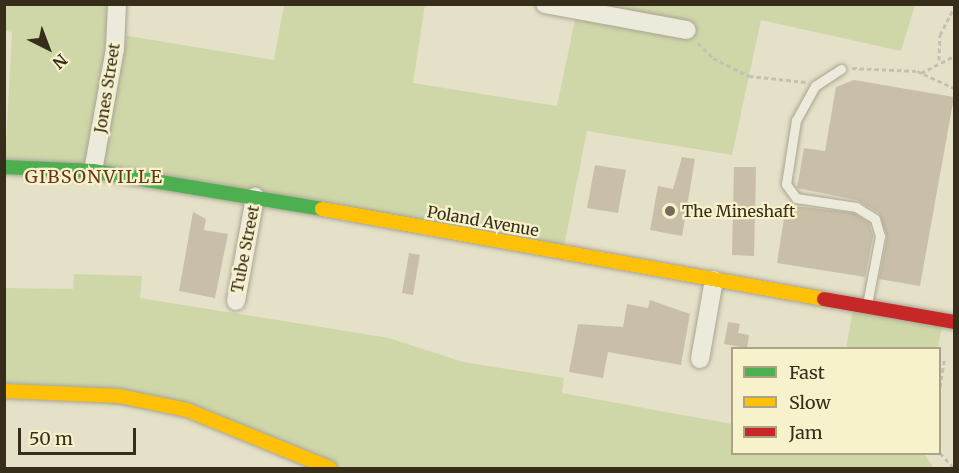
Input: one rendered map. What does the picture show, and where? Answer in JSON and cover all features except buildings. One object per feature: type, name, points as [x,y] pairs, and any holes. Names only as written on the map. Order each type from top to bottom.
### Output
[{"type":"main road","name":"Poland Avenue","points":[[4,167],[93,171],[255,197],[954,322]]},
{"type":"main road","points":[[4,391],[119,396],[168,405],[216,418],[330,468]]},
{"type":"street","name":"Jones Street","points":[[93,171],[115,50],[117,4]]},
{"type":"street","points":[[545,4],[687,30]]},
{"type":"street","name":"Tube Street","points":[[236,300],[255,197]]},
{"type":"street","points":[[700,359],[714,280]]},
{"type":"lane","points":[[841,69],[815,86],[788,145],[786,184],[796,198],[856,207],[875,219],[880,236],[866,307]]},
{"type":"path","points":[[939,60],[940,35],[954,8]]},
{"type":"path","points":[[687,30],[731,69],[815,86]]},
{"type":"path","points":[[921,73],[939,60],[954,56]]},
{"type":"path","points":[[841,69],[885,66],[921,73],[954,88]]},
{"type":"path","points":[[941,377],[945,357]]},
{"type":"path","points":[[941,455],[954,468]]},
{"type":"green space","points":[[5,5],[117,5],[116,34],[274,60],[284,5],[425,5],[413,83],[557,106],[578,5],[915,5],[901,51],[761,20],[732,155],[587,131],[563,252],[5,161],[12,32],[5,31]]},
{"type":"green space","points":[[74,274],[142,276],[140,298],[389,338],[463,362],[564,378],[562,393],[731,424],[731,455],[925,455],[934,468],[330,468],[216,418],[5,391],[5,288],[73,289]]},
{"type":"green space","points":[[854,305],[944,321],[937,347],[846,347]]},
{"type":"traffic: fast","points":[[4,167],[93,171],[322,209]]},
{"type":"traffic: slow","points":[[322,209],[824,299]]},
{"type":"traffic: slow","points":[[4,391],[119,396],[187,410],[330,468]]},
{"type":"traffic: jam","points":[[824,299],[954,322]]},
{"type":"place","name":"The Mineshaft","points":[[670,211]]},
{"type":"district","name":"GIBSONVILLE","points":[[94,177]]}]
